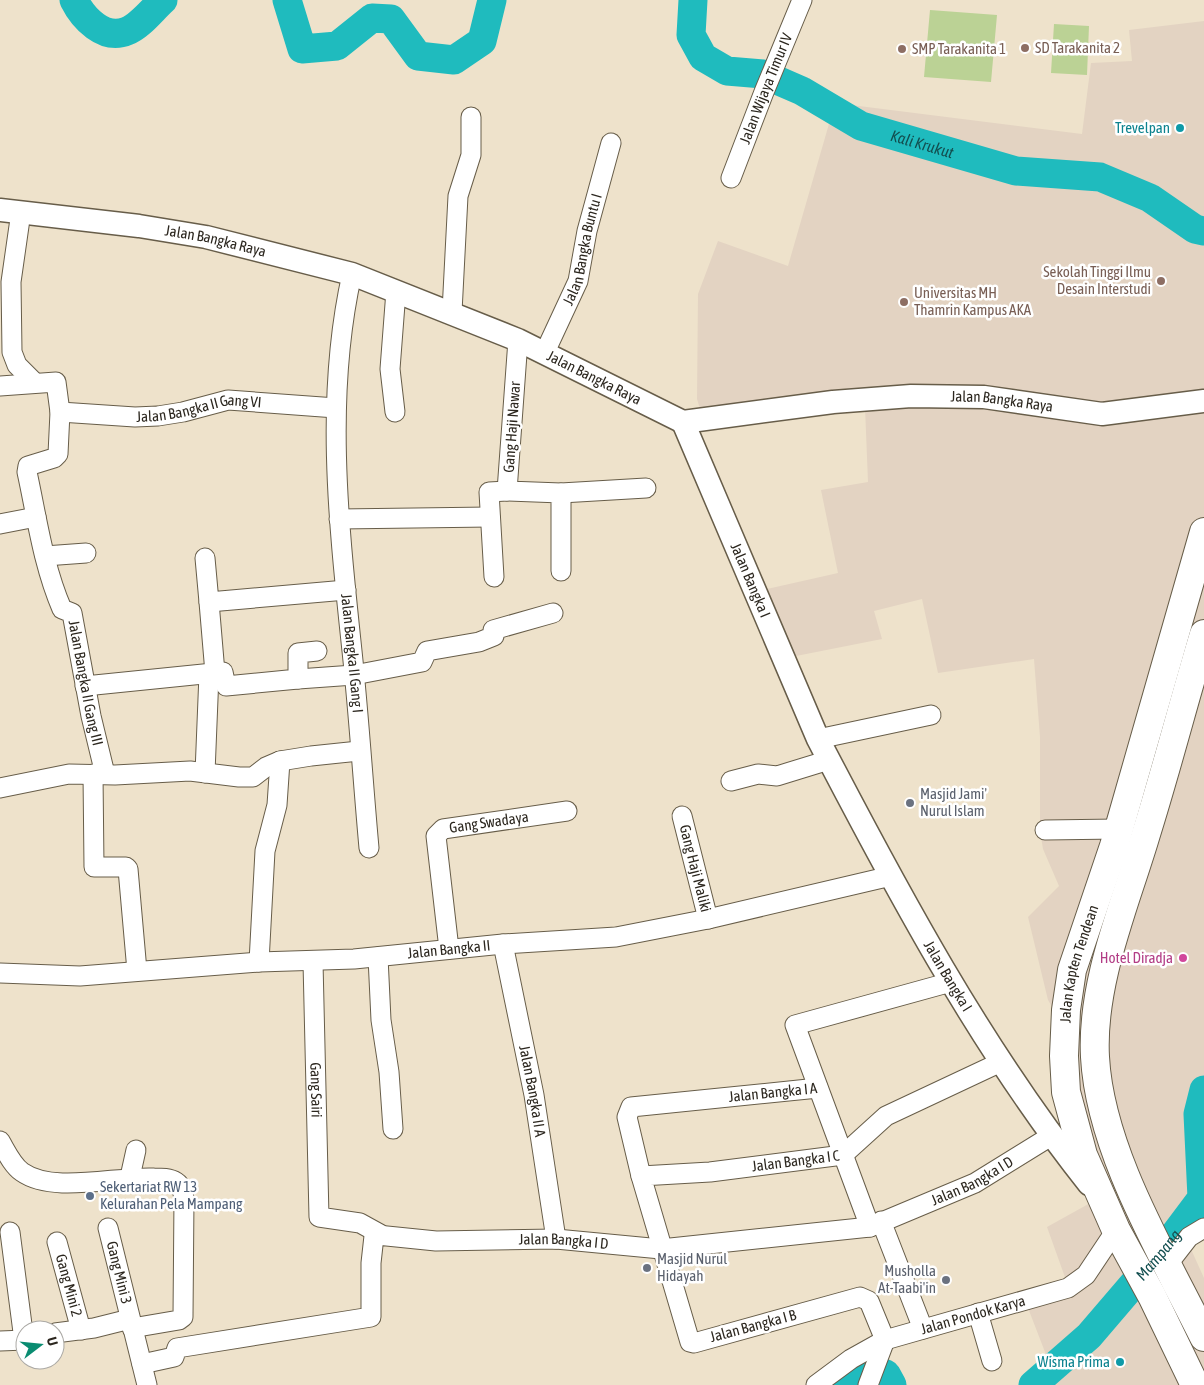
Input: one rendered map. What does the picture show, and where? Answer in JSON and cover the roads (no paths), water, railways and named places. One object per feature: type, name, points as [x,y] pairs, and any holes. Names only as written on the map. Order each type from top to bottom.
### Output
[{"type":"main road","name":"Jalan Kapten Tendean","points":[[1195,1385],[1152,1296],[1101,1199],[1083,1155],[1066,1092],[1064,1056],[1065,1021],[1076,955],[1118,829],[1204,532]]},
{"type":"main road","name":"Jalan Kapten Tendean","points":[[1204,634],[1200,661],[1107,963],[1095,1018],[1095,1058],[1110,1133],[1146,1222],[1204,1337]]},
{"type":"street","name":"Jalan Wijaya Timur IV","points":[[731,178],[802,0]]},
{"type":"street","points":[[452,312],[458,196],[471,155],[471,117]]},
{"type":"street","name":"Jalan Bangka Buntu I","points":[[545,352],[578,281],[587,231],[611,143]]},
{"type":"street","points":[[11,211],[12,352],[17,365],[34,382]]},
{"type":"street","name":"Jalan Bangka Raya","points":[[11,211],[139,226],[206,237],[352,274],[452,312],[545,352],[683,422],[833,402],[911,396],[984,397],[1102,414],[1204,401]]},
{"type":"street","name":"Jalan Bangka II Gang I","points":[[352,274],[342,318],[336,408],[339,519],[369,848]]},
{"type":"street","points":[[396,291],[390,369],[396,412]]},
{"type":"street","name":"Gang Haji Nawar","points":[[518,340],[507,491],[561,493],[646,488]]},
{"type":"street","points":[[0,386],[34,382]]},
{"type":"street","name":"Jalan Bangka II Gang III","points":[[34,382],[56,382],[60,412],[58,454],[54,458],[28,466],[27,472],[44,556],[62,609],[72,613],[85,686],[99,774],[94,867],[126,867],[128,869],[137,971]]},
{"type":"street","name":"Jalan Bangka II Gang VI","points":[[60,412],[135,417],[158,416],[183,412],[228,400],[336,408]]},
{"type":"street","name":"Jalan Bangka I","points":[[683,422],[818,739],[891,876],[951,982],[1001,1062],[1051,1136],[1101,1199]]},
{"type":"street","points":[[494,577],[489,492],[507,491]]},
{"type":"street","points":[[561,493],[561,572]]},
{"type":"street","points":[[0,524],[36,517]]},
{"type":"street","points":[[339,519],[490,517]]},
{"type":"street","points":[[44,556],[86,553]]},
{"type":"street","points":[[205,558],[212,674],[205,773]]},
{"type":"street","points":[[209,602],[346,590]]},
{"type":"street","points":[[85,686],[223,672],[226,686],[354,675],[422,662],[426,651],[479,642],[494,636],[493,630],[553,613]]},
{"type":"street","points":[[298,679],[298,653],[317,651]]},
{"type":"street","points":[[818,739],[932,715]]},
{"type":"street","points":[[0,788],[69,774],[190,772],[239,777],[253,776],[266,767],[280,761],[359,751]]},
{"type":"street","points":[[731,781],[758,774],[777,776],[829,760]]},
{"type":"street","points":[[259,962],[265,851],[277,805],[280,761]]},
{"type":"street","name":"Gang Swadaya","points":[[450,949],[436,836],[438,832],[442,829],[568,811]]},
{"type":"street","name":"Gang Haji Maliki","points":[[682,816],[708,920]]},
{"type":"street","points":[[1045,830],[1118,829]]},
{"type":"street","name":"Jalan Bangka II","points":[[0,973],[80,976],[259,962],[312,962],[503,944],[616,937],[708,920],[891,876]]},
{"type":"street","name":"Jalan Bangka II A","points":[[503,944],[534,1095],[556,1239]]},
{"type":"street","points":[[378,956],[381,1020],[389,1072],[393,1129]]},
{"type":"street","name":"Gang Sairi","points":[[312,962],[319,1217]]},
{"type":"street","name":"Jalan Bangka I A","points":[[641,1176],[627,1116],[631,1107],[818,1088],[795,1025],[951,982]]},
{"type":"street","name":"Jalan Bangka I C","points":[[641,1176],[710,1172],[843,1154],[886,1116],[1001,1062]]},
{"type":"street","points":[[818,1088],[843,1154],[923,1328]]},
{"type":"street","name":"Jalan Bangka I D","points":[[319,1217],[360,1223],[380,1234],[395,1238],[436,1241],[556,1239],[661,1249],[875,1224],[975,1183],[1051,1136]]},
{"type":"street","points":[[0,1141],[22,1172],[46,1182],[68,1184],[130,1177],[169,1179],[177,1182],[182,1187],[184,1198],[183,1317],[179,1320],[65,1332]]},
{"type":"street","points":[[130,1177],[136,1150]]},
{"type":"street","points":[[641,1176],[661,1249]]},
{"type":"street","name":"Gang Mini 3","points":[[108,1228],[147,1385]]},
{"type":"street","points":[[1165,1259],[1188,1237],[1204,1228]]},
{"type":"street","points":[[10,1232],[22,1320]]},
{"type":"street","points":[[142,1364],[174,1357],[177,1348],[191,1344],[244,1338],[371,1316],[371,1263],[374,1236],[380,1234]]},
{"type":"street","name":"Jalan Pondok Karya","points":[[816,1385],[851,1359],[885,1340],[1068,1288],[1086,1276],[1119,1235]]},
{"type":"street","name":"Gang Mini 2","points":[[57,1242],[81,1330]]},
{"type":"street","name":"Jalan Bangka I B","points":[[661,1249],[690,1342],[860,1297],[868,1301],[885,1340]]},
{"type":"street","points":[[978,1313],[992,1361]]},
{"type":"street","points":[[0,1341],[15,1340]]},
{"type":"street","points":[[872,1373],[885,1340]]},
{"type":"waterway","name":"Kali Krukut","points":[[74,0],[83,14],[95,26],[110,33],[132,29],[163,0]]},
{"type":"waterway","name":"Kali Krukut","points":[[287,0],[302,49],[337,46],[372,18],[391,19],[418,56],[454,60],[482,41],[492,0]]},
{"type":"waterway","name":"Kali Krukut","points":[[693,0],[691,35],[703,57],[727,71],[763,74],[802,91],[861,126],[1016,171],[1100,177],[1150,198],[1195,229],[1204,231]]},
{"type":"waterway","name":"Mampang","points":[[1033,1385],[1089,1336],[1166,1246],[1202,1198],[1198,1114],[1204,1090]]},
{"type":"waterway","name":"Mampang","points":[[839,1385],[843,1378],[867,1366],[886,1374],[892,1385]]},
{"type":"place","name":"SD Tarakanita 2","points":[[1025,48]]},
{"type":"place","name":"SMP Tarakanita 1","points":[[902,49]]},
{"type":"place","name":"Trevelpan","points":[[1180,128]]},
{"type":"place","name":"Sekolah Tinggi Ilmu Desain Interstudi","points":[[1161,281]]},
{"type":"place","name":"Universitas MH Thamrin Kampus AKA","points":[[904,302]]},
{"type":"place","name":"Masjid Jami' Nurul Islam","points":[[910,803]]},
{"type":"place","name":"Hotel Diradja","points":[[1183,958]]},
{"type":"place","name":"Sekertariat RW 13 Kelurahan Pela Mampang","points":[[90,1196]]},
{"type":"place","name":"Masjid Nurul Hidayah","points":[[647,1268]]},
{"type":"place","name":"Musholla At-Taabi'in","points":[[946,1280]]},
{"type":"place","name":"Wisma Prima","points":[[1120,1362]]}]
